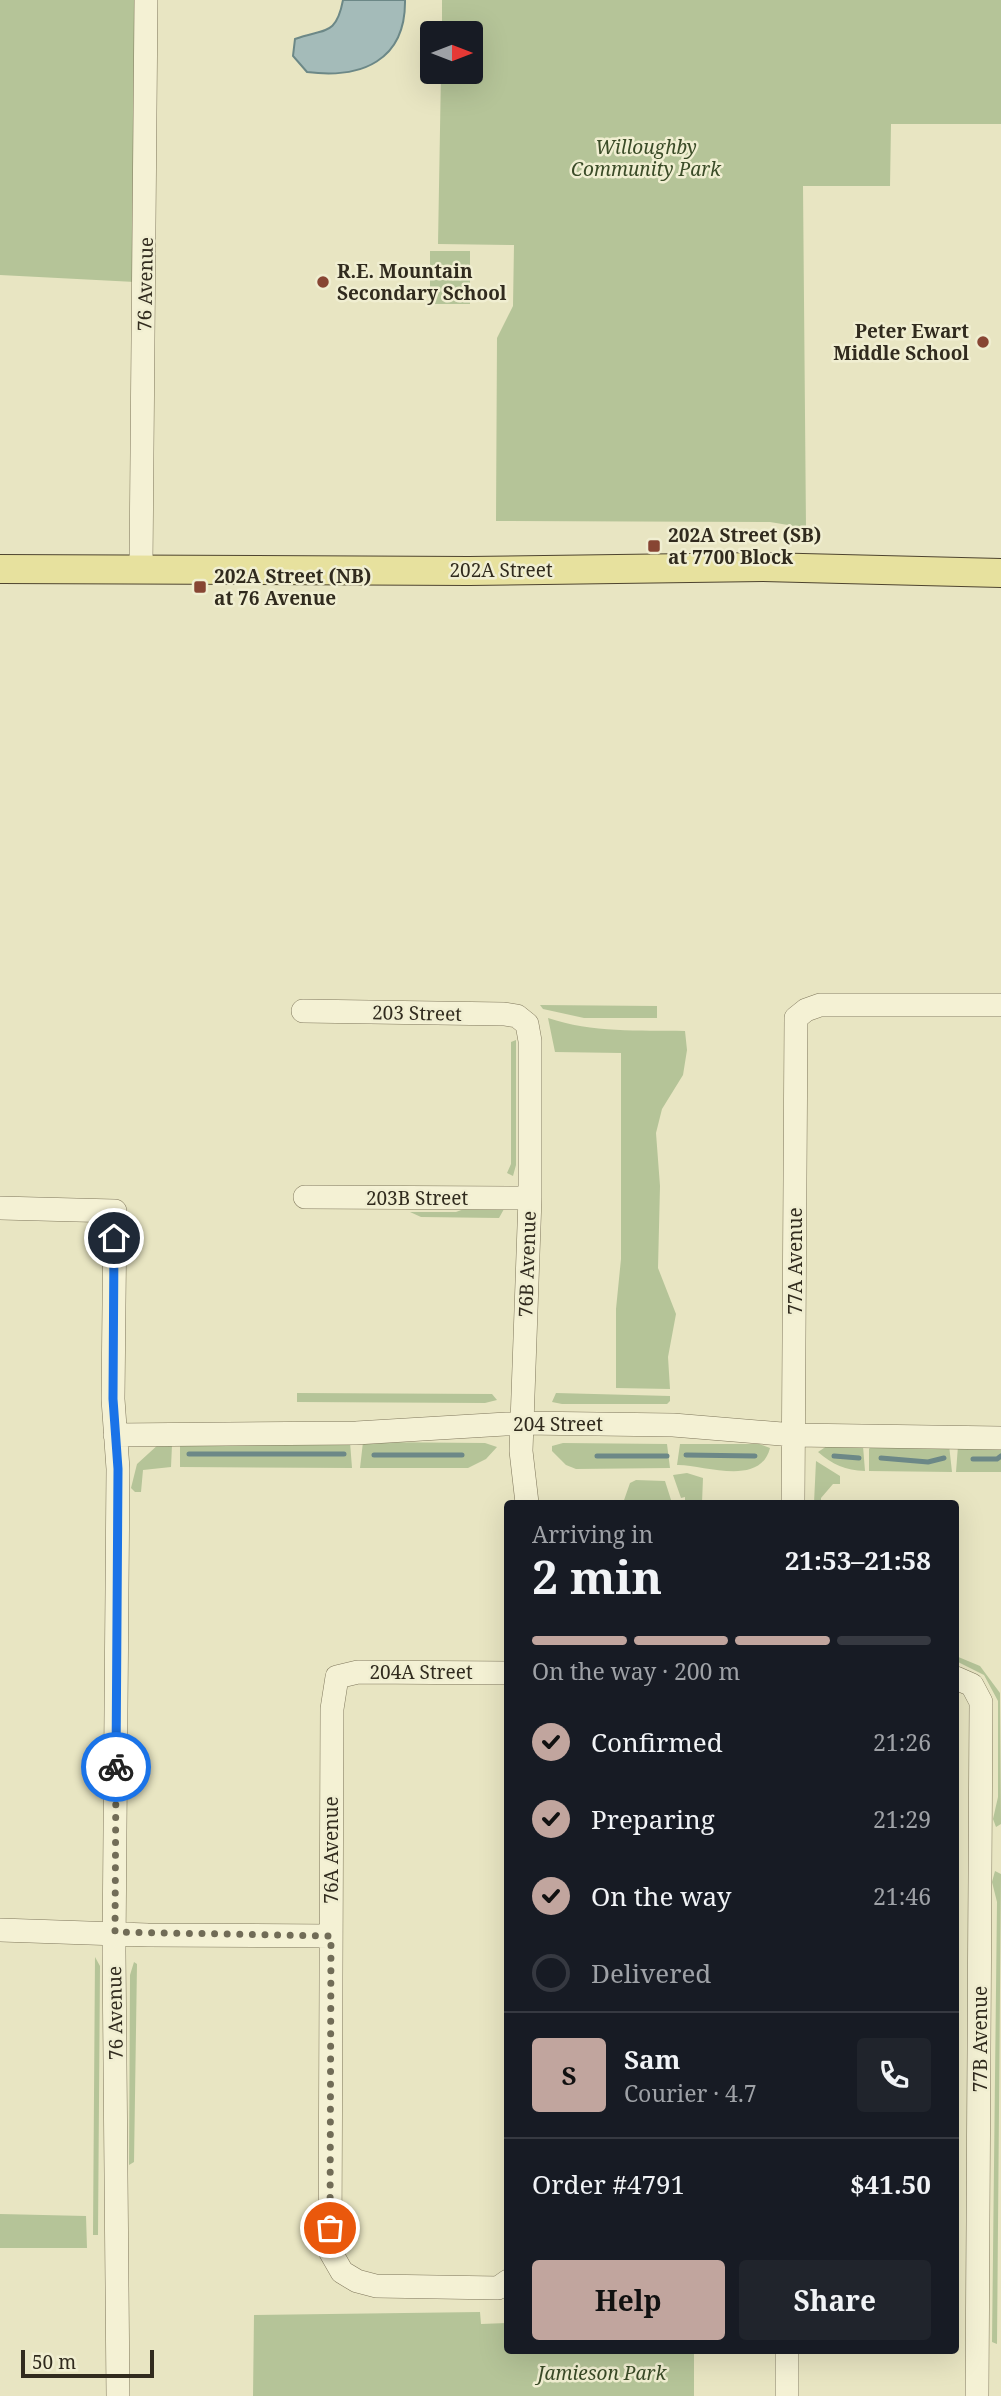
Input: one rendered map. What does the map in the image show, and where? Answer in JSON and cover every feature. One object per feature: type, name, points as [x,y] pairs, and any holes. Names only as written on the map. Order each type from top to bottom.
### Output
[{"type":"main road","name":"202A Street","points":[[0,569],[141,567],[469,570],[815,567],[1001,573]]},
{"type":"street","name":"76 Avenue","points":[[141,567],[146,0]]},
{"type":"street","name":"77A Avenue","points":[[793,1500],[796,1018],[806,1010],[820,1005],[1001,1004]]},
{"type":"street","name":"203 Street","points":[[303,1011],[504,1014],[517,1016],[527,1024]]},
{"type":"street","name":"76B Avenue","points":[[527,1024],[530,1041],[530,1198],[522,1460],[527,1500]]},
{"type":"street","name":"203B Street","points":[[305,1197],[530,1198]]},
{"type":"street","name":"76 Avenue","points":[[0,1208],[115,1211],[115,1435],[118,1469],[115,1932],[118,2396]]},
{"type":"street","name":"204 Street","points":[[115,1435],[355,1433],[523,1423],[673,1424],[794,1436],[1001,1438]]},
{"type":"street","name":"204A Street","points":[[337,1677],[358,1672],[504,1672]]},
{"type":"street","name":"76A Avenue","points":[[337,1677],[332,1709],[330,2251],[342,2272],[357,2281],[376,2286],[498,2288],[504,2284]]},
{"type":"street","name":"77B Avenue","points":[[964,1681],[981,1702],[991,1850],[977,2396]]},
{"type":"street","points":[[0,1930],[331,1936]]},
{"type":"street","points":[[787,2354],[787,2396]]},
{"type":"green space","points":[[0,0],[135,0],[135,282],[0,275]]},
{"type":"green space","name":"Willoughby Community Park","points":[[442,0],[1001,0],[1001,124],[891,124],[890,186],[803,186],[806,528],[770,522],[496,521],[497,338],[513,306],[514,245],[438,244],[441,84],[483,84],[483,21],[442,21]]},
{"type":"green space","points":[[430,251],[470,251],[470,304],[430,304]]},
{"type":"green space","points":[[540,1005],[657,1006],[657,1018],[584,1018],[543,1009]]},
{"type":"green space","points":[[548,1018],[599,1028],[685,1031],[687,1050],[683,1075],[662,1109],[656,1133],[660,1186],[658,1268],[676,1314],[668,1357],[670,1389],[616,1388],[616,1309],[621,1259],[621,1053],[555,1052]]},
{"type":"green space","points":[[516,1040],[516,1165],[513,1176],[507,1173],[511,1164],[511,1042]]},
{"type":"green space","points":[[472,1206],[504,1209],[499,1218],[421,1217],[410,1212],[456,1212]]},
{"type":"green space","points":[[297,1393],[492,1394],[497,1400],[485,1403],[297,1402]]},
{"type":"green space","points":[[556,1393],[670,1396],[670,1401],[667,1404],[562,1404],[552,1402]]},
{"type":"green space","points":[[350,1442],[352,1468],[180,1467],[180,1445]]},
{"type":"green space","points":[[363,1442],[485,1443],[497,1447],[486,1459],[468,1468],[360,1468]]},
{"type":"green space","points":[[160,1443],[172,1445],[171,1467],[143,1470],[141,1492],[135,1492],[131,1488],[137,1464]]},
{"type":"green space","points":[[563,1443],[667,1444],[670,1468],[576,1469],[566,1465],[552,1451],[552,1446]]},
{"type":"green space","points":[[680,1444],[759,1444],[770,1448],[764,1460],[755,1467],[743,1471],[729,1471],[677,1465]]},
{"type":"green space","points":[[872,1445],[949,1445],[952,1472],[869,1471],[869,1449]]},
{"type":"green space","points":[[827,1446],[863,1446],[865,1471],[840,1466],[818,1452]]},
{"type":"green space","points":[[958,1446],[1001,1446],[1001,1472],[956,1472]]},
{"type":"green space","points":[[816,1461],[840,1476],[840,1484],[833,1484],[821,1500],[814,1500]]},
{"type":"green space","points":[[687,1473],[703,1478],[702,1500],[681,1498],[673,1475]]},
{"type":"green space","points":[[636,1480],[665,1481],[671,1500],[624,1500],[630,1483]]},
{"type":"green space","points":[[959,1657],[980,1666],[1000,1693],[1001,1824],[996,1827],[993,1819],[998,1797],[998,1701],[984,1675],[959,1662]]},
{"type":"green space","points":[[995,1871],[1001,1874],[997,2344],[992,2342],[997,1902],[992,1882]]},
{"type":"green space","points":[[95,1957],[100,1966],[98,2235],[93,2235]]},
{"type":"green space","points":[[134,1962],[137,1964],[134,2162],[129,2165],[130,1975]]},
{"type":"green space","points":[[0,2214],[86,2216],[87,2248],[0,2248]]},
{"type":"green space","name":"Jamieson Park","points":[[480,2312],[481,2324],[504,2323],[504,2354],[694,2354],[694,2396],[253,2396],[254,2315]]},
{"type":"water","points":[[343,0],[405,0],[398,38],[377,62],[362,68],[345,72],[307,72],[293,56],[295,39],[332,26],[337,20]]},
{"type":"waterway","points":[[189,1454],[344,1454]]},
{"type":"waterway","points":[[374,1455],[462,1455]]},
{"type":"waterway","points":[[686,1455],[755,1456]]},
{"type":"waterway","points":[[597,1456],[667,1456]]},
{"type":"waterway","points":[[834,1456],[859,1458]]},
{"type":"waterway","points":[[973,1459],[997,1459],[1001,1456]]},
{"type":"waterway","points":[[881,1458],[928,1462],[944,1458]]},
{"type":"way so far","points":[[116,1767],[115,1932],[148,1935],[331,1936],[330,2228]]},
{"type":"place","name":"R.E. Mountain Secondary School","points":[[323,282]]},
{"type":"place","name":"Peter Ewart Middle School","points":[[983,342]]},
{"type":"place","name":"202A Street (SB) at 7700 Block","points":[[654,546]]},
{"type":"place","name":"202A Street (NB) at 76 Avenue","points":[[200,587]]},
{"type":"route","points":[[114,1238],[113,1399],[118,1469],[116,1767]]}]
